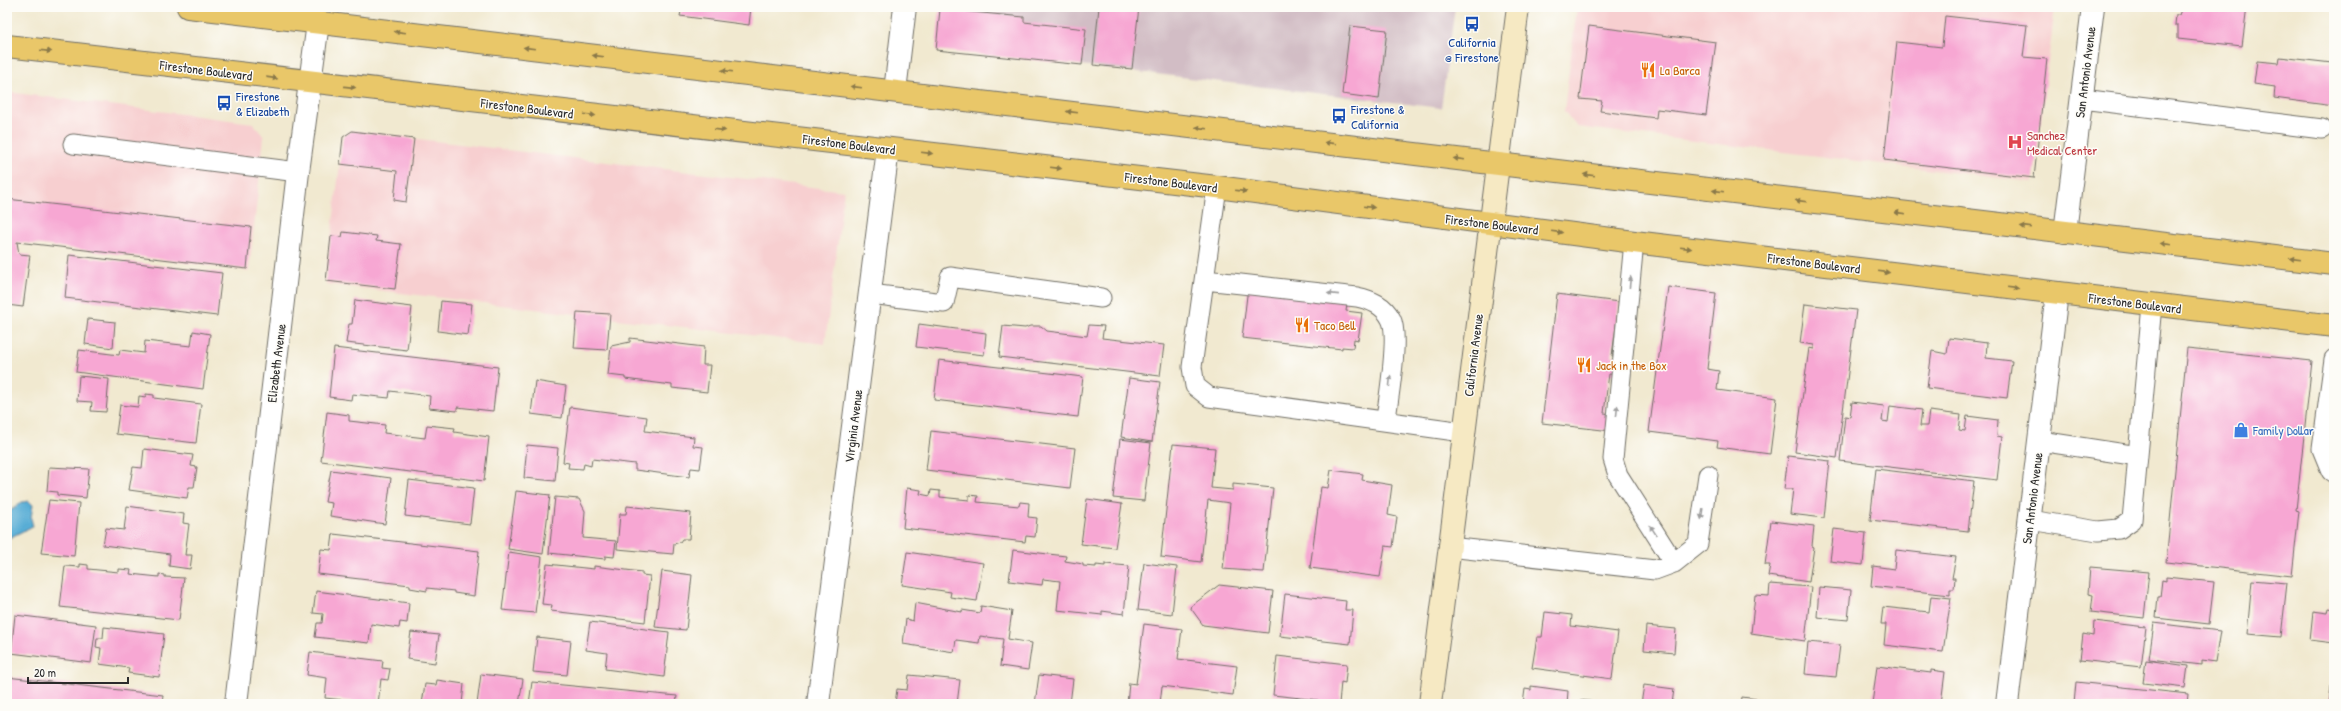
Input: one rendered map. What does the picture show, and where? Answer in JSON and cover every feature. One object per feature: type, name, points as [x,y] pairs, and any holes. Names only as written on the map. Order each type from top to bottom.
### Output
[{"type":"main road","points":[[188,7],[2334,264]]},
{"type":"main road","name":"California Avenue","points":[[1430,704],[1463,432],[1518,7]]},
{"type":"main road","name":"Firestone Boulevard","points":[[7,46],[311,83],[1217,188],[1490,224],[2057,293],[2152,306],[2334,326]]},
{"type":"street","points":[[894,91],[905,7]]},
{"type":"street","name":"San Antonio Avenue","points":[[2065,232],[2093,7]]},
{"type":"street","name":"Elizabeth Avenue","points":[[236,704],[298,172],[318,23]]},
{"type":"street","name":"Virginia Avenue","points":[[818,704],[888,149]]},
{"type":"street","name":"San Antonio Avenue","points":[[2006,704],[2040,441],[2057,293]]},
{"type":"lane","points":[[2082,99],[2322,129]]},
{"type":"lane","points":[[72,144],[298,172]]},
{"type":"lane","points":[[1217,188],[1192,368],[1194,386],[1209,397],[1386,420],[1463,432]]},
{"type":"lane","points":[[1634,242],[1613,459],[1618,476],[1674,563]]},
{"type":"lane","points":[[870,294],[944,303],[950,277],[1101,298]]},
{"type":"lane","points":[[1205,280],[1356,297],[1370,300],[1383,308],[1392,320],[1395,334],[1386,420]]},
{"type":"lane","points":[[2030,520],[2098,531],[2119,529],[2132,520],[2152,306]]},
{"type":"lane","points":[[2334,359],[2322,449],[2331,471],[2334,473]]},
{"type":"lane","points":[[2040,441],[2138,456]]},
{"type":"lane","points":[[1449,547],[1625,568],[1655,570],[1674,563],[1698,544],[1708,476]]},
{"type":"shaded area","points":[[943,7],[1455,7],[1441,108],[938,48]]},
{"type":"shaded area","points":[[1577,7],[2055,7],[2033,182],[1577,127],[1564,111]]},
{"type":"shaded area","points":[[7,92],[253,123],[264,137],[249,271],[7,240]]},
{"type":"shaded area","points":[[352,131],[844,191],[825,344],[326,284],[343,137]]},
{"type":"water","points":[[29,501],[33,505],[31,518],[33,526],[7,539],[7,513],[22,502]]},
{"type":"building","points":[[682,7],[751,7],[749,25],[680,16]]},
{"type":"building","points":[[1099,7],[1139,7],[1132,69],[1093,65]]},
{"type":"building","points":[[2182,7],[2247,7],[2242,46],[2178,39],[2178,25],[2175,25],[2176,15],[2179,15]]},
{"type":"building","points":[[940,9],[1024,17],[1024,22],[1086,29],[1082,65],[936,50]]},
{"type":"building","points":[[1945,16],[2027,25],[2023,57],[2047,59],[2034,178],[1884,160],[1897,42],[1942,47]]},
{"type":"building","points":[[1350,26],[1387,30],[1379,99],[1342,94]]},
{"type":"building","name":"La Barca","points":[[1589,26],[1716,42],[1706,115],[1657,109],[1656,118],[1600,111],[1602,101],[1580,99]]},
{"type":"building","points":[[2280,57],[2332,63],[2331,67],[2334,67],[2334,106],[2274,98],[2275,87],[2254,84],[2257,61],[2279,63]]},
{"type":"building","points":[[352,131],[414,139],[406,202],[394,200],[397,171],[340,164],[343,137]]},
{"type":"building","points":[[7,199],[251,227],[247,269],[17,242],[19,254],[30,255],[23,307],[7,305]]},
{"type":"building","points":[[343,232],[377,236],[376,241],[401,244],[395,289],[326,281],[331,236],[342,237]]},
{"type":"building","points":[[69,255],[222,273],[217,316],[65,298]]},
{"type":"building","name":"Taco Bell","points":[[1248,287],[1348,298],[1346,311],[1362,313],[1358,340],[1354,339],[1353,348],[1342,347],[1342,349],[1242,338]]},
{"type":"building","points":[[1668,287],[1716,293],[1707,369],[1719,371],[1717,390],[1777,398],[1770,454],[1717,447],[1718,441],[1649,432]]},
{"type":"building","name":"Jack in the Box","points":[[1557,294],[1619,302],[1612,356],[1621,356],[1619,375],[1609,374],[1604,413],[1613,414],[1611,431],[1542,423]]},
{"type":"building","points":[[355,300],[412,307],[407,350],[346,343],[349,324],[352,324]]},
{"type":"building","points":[[441,301],[472,304],[468,335],[438,331]]},
{"type":"building","points":[[1805,304],[1856,310],[1837,458],[1795,452],[1809,348],[1814,349],[1814,345],[1800,343]]},
{"type":"building","points":[[577,312],[610,314],[607,350],[574,348]]},
{"type":"building","points":[[88,319],[115,322],[113,348],[85,344]]},
{"type":"building","points":[[919,324],[986,333],[984,355],[916,347]]},
{"type":"building","points":[[1089,325],[1104,326],[1102,338],[1164,345],[1160,376],[999,357],[1003,326],[1025,328],[1030,326],[1041,326],[1047,331],[1087,336]]},
{"type":"building","points":[[193,331],[210,334],[203,389],[76,372],[79,350],[119,355],[120,350],[144,353],[145,341],[191,346]]},
{"type":"building","points":[[630,338],[704,347],[703,365],[710,365],[707,392],[672,388],[672,385],[625,379],[625,377],[608,375],[611,346],[630,342]]},
{"type":"building","points":[[1949,338],[1987,343],[1986,358],[2012,361],[2007,398],[1927,388],[1932,351],[1947,354]]},
{"type":"building","points":[[334,348],[498,367],[493,411],[457,407],[457,411],[429,408],[430,396],[390,391],[389,398],[352,394],[351,400],[329,397]]},
{"type":"building","name":"Family Dollar","points":[[2187,348],[2312,361],[2296,510],[2299,511],[2292,576],[2166,562]]},
{"type":"building","points":[[939,360],[1083,377],[1078,417],[934,400]]},
{"type":"building","points":[[79,376],[109,379],[106,412],[91,411],[92,402],[77,401]]},
{"type":"building","points":[[1129,378],[1160,382],[1152,442],[1121,437]]},
{"type":"building","points":[[535,381],[566,386],[562,418],[531,414]]},
{"type":"building","points":[[146,394],[154,395],[154,398],[201,404],[196,443],[116,434],[120,405],[138,407],[139,396],[146,397]]},
{"type":"building","points":[[1852,402],[1884,406],[1882,421],[1888,422],[1890,406],[1922,410],[1920,426],[1927,426],[1929,411],[1961,415],[1959,430],[1965,431],[1967,416],[1998,420],[1997,436],[2002,437],[1997,480],[1840,461],[1845,416],[1850,417]]},
{"type":"building","points":[[570,407],[647,417],[645,431],[694,437],[693,446],[703,447],[700,469],[691,468],[689,477],[635,470],[635,464],[592,459],[591,466],[584,464],[583,469],[568,468],[569,463],[563,462]]},
{"type":"building","points":[[327,412],[349,415],[349,421],[385,425],[384,433],[425,438],[427,425],[455,428],[454,432],[489,437],[484,481],[321,461]]},
{"type":"building","points":[[931,431],[1075,448],[1070,488],[926,470]]},
{"type":"building","points":[[1120,439],[1151,443],[1144,501],[1113,498]]},
{"type":"building","points":[[1173,444],[1215,448],[1211,488],[1233,490],[1233,484],[1273,488],[1264,572],[1223,569],[1230,503],[1208,500],[1201,562],[1161,557]]},
{"type":"building","points":[[527,445],[558,448],[555,481],[524,478]]},
{"type":"building","points":[[144,449],[193,455],[191,466],[197,467],[194,487],[189,487],[187,498],[129,490],[133,467],[142,468]]},
{"type":"building","points":[[1788,456],[1830,461],[1824,518],[1790,514],[1793,489],[1784,489]]},
{"type":"building","points":[[49,467],[89,469],[86,498],[57,495],[57,492],[47,491]]},
{"type":"building","points":[[1876,469],[1974,481],[1968,531],[1870,520]]},
{"type":"building","points":[[331,470],[391,478],[385,524],[330,516],[332,503],[325,502]]},
{"type":"building","points":[[1331,470],[1363,474],[1362,480],[1392,485],[1388,515],[1397,517],[1393,547],[1385,546],[1380,577],[1310,568],[1321,487],[1328,488]]},
{"type":"building","points":[[409,480],[474,488],[470,524],[405,516]]},
{"type":"building","points":[[907,488],[921,490],[920,494],[930,496],[931,490],[940,491],[940,497],[969,500],[969,495],[978,496],[977,502],[1019,506],[1020,502],[1029,503],[1028,517],[1037,518],[1035,537],[1026,536],[1025,542],[903,528]]},
{"type":"building","points":[[516,491],[550,495],[543,554],[508,549]]},
{"type":"building","points":[[555,497],[579,499],[585,511],[583,538],[616,541],[614,557],[605,556],[605,559],[549,553]]},
{"type":"building","points":[[1087,499],[1122,504],[1115,548],[1081,544]]},
{"type":"building","points":[[49,500],[79,503],[74,556],[41,553]]},
{"type":"building","points":[[127,506],[184,514],[183,523],[189,524],[185,555],[192,555],[190,569],[169,566],[170,554],[103,545],[106,528],[124,530]]},
{"type":"building","points":[[627,506],[691,513],[689,539],[682,539],[680,542],[674,544],[673,554],[617,549],[620,514],[626,514]]},
{"type":"building","points":[[1771,521],[1814,526],[1812,546],[1814,547],[1809,582],[1768,576],[1770,565],[1765,565]]},
{"type":"building","points":[[1834,529],[1866,533],[1863,565],[1830,561]]},
{"type":"building","points":[[333,534],[479,551],[474,596],[454,593],[454,591],[427,588],[427,591],[410,588],[410,585],[318,574],[321,549],[331,550]]},
{"type":"building","points":[[1013,550],[1066,556],[1065,561],[1083,564],[1083,566],[1096,567],[1096,565],[1105,566],[1105,564],[1129,566],[1124,614],[1102,611],[1102,615],[1057,610],[1060,581],[1043,579],[1042,585],[1009,581]]},
{"type":"building","points":[[1896,550],[1956,557],[1952,578],[1955,578],[1954,589],[1950,589],[1950,595],[1871,586],[1873,566],[1894,569]]},
{"type":"building","points":[[509,552],[542,557],[535,613],[502,610]]},
{"type":"building","points":[[907,552],[983,563],[977,601],[950,597],[951,592],[902,585]]},
{"type":"building","points":[[1144,563],[1177,567],[1172,614],[1138,610]]},
{"type":"building","points":[[80,564],[88,565],[88,569],[119,572],[119,569],[131,570],[130,574],[159,577],[159,574],[165,575],[165,577],[184,578],[179,620],[60,607],[65,566],[80,567]]},
{"type":"building","points":[[547,564],[594,569],[594,566],[642,572],[642,575],[650,576],[645,622],[551,611],[552,605],[542,604]]},
{"type":"building","points":[[2090,567],[2149,572],[2144,618],[2091,612],[2093,595],[2088,594]]},
{"type":"building","points":[[662,571],[692,575],[686,630],[655,627]]},
{"type":"building","points":[[2166,577],[2214,582],[2209,624],[2156,618],[2158,597],[2160,597],[2162,580],[2166,581]]},
{"type":"building","points":[[2252,580],[2287,583],[2281,637],[2247,634]]},
{"type":"building","points":[[1770,584],[1811,587],[1805,641],[1751,633],[1755,595],[1769,596]]},
{"type":"building","points":[[1219,585],[1273,591],[1268,633],[1203,625],[1190,607]]},
{"type":"building","points":[[1819,587],[1851,590],[1848,620],[1817,617]]},
{"type":"building","points":[[316,591],[409,603],[407,623],[400,622],[399,628],[371,624],[369,643],[315,637],[317,623],[322,623],[323,614],[313,613]]},
{"type":"building","points":[[1285,594],[1346,601],[1345,610],[1353,610],[1350,644],[1280,636]]},
{"type":"building","points":[[1931,596],[1951,598],[1943,652],[1884,645],[1886,624],[1881,624],[1883,607],[1929,612]]},
{"type":"building","points":[[915,603],[962,612],[962,610],[980,613],[981,606],[1012,611],[1008,639],[1032,643],[1028,670],[1000,666],[1003,639],[980,636],[979,643],[956,640],[954,652],[903,644],[906,619],[913,621]]},
{"type":"building","points":[[2329,608],[2334,609],[2334,643],[2310,640],[2313,611],[2328,613]]},
{"type":"building","points":[[1545,612],[1572,615],[1571,626],[1618,632],[1612,679],[1532,668],[1537,637],[1542,637]]},
{"type":"building","points":[[15,615],[96,625],[91,663],[11,653]]},
{"type":"building","points":[[2094,621],[2146,627],[2141,667],[2080,660],[2083,634],[2093,636]]},
{"type":"building","points":[[590,622],[669,632],[664,677],[605,669],[607,653],[586,650]]},
{"type":"building","points":[[2154,623],[2220,631],[2215,662],[2202,660],[2202,665],[2149,659]]},
{"type":"building","points":[[1144,624],[1182,629],[1178,659],[1237,666],[1233,695],[1162,686],[1160,704],[1127,704],[1129,683],[1136,684]]},
{"type":"building","points":[[1646,626],[1676,629],[1674,653],[1644,650]]},
{"type":"building","points":[[104,627],[164,634],[159,677],[128,673],[129,668],[99,664],[101,648],[96,647],[97,638],[103,638]]},
{"type":"building","points":[[411,632],[439,635],[435,663],[407,659]]},
{"type":"building","points":[[537,637],[571,641],[567,675],[533,672]]},
{"type":"building","points":[[1808,642],[1840,645],[1836,677],[1805,674]]},
{"type":"building","points":[[310,652],[383,661],[382,668],[390,669],[388,680],[381,679],[378,704],[325,698],[327,678],[307,675]]},
{"type":"building","points":[[1277,656],[1347,664],[1345,683],[1341,682],[1339,704],[1317,704],[1318,700],[1273,695]]},
{"type":"building","points":[[2146,660],[2188,666],[2185,688],[2143,683]]},
{"type":"building","points":[[1877,666],[1931,673],[1931,670],[1945,672],[1941,704],[1872,704]]},
{"type":"building","points":[[481,674],[523,679],[519,704],[477,704]]},
{"type":"building","points":[[909,675],[960,680],[957,704],[895,704],[897,689],[907,690]]},
{"type":"building","points":[[1039,675],[1073,679],[1070,704],[1035,704]]},
{"type":"building","points":[[7,677],[163,695],[162,704],[7,704]]},
{"type":"building","points":[[437,680],[464,684],[462,704],[422,704],[425,684],[436,685]]},
{"type":"building","points":[[532,682],[677,696],[676,704],[529,704]]},
{"type":"building","points":[[2076,682],[2188,694],[2187,704],[2074,704]]},
{"type":"building","points":[[1644,685],[1674,689],[1672,704],[1641,704]]},
{"type":"building","points":[[1531,686],[1568,691],[1567,704],[1523,704],[1525,689],[1531,690]]},
{"type":"building","points":[[2331,686],[2334,686],[2334,704],[2329,704]]},
{"type":"building","points":[[1742,697],[1788,703],[1788,704],[1741,704]]},
{"type":"building","points":[[1580,700],[1604,703],[1604,704],[1579,704]]},
{"type":"place","name":"California @ Firestone","points":[[1472,24]]},
{"type":"place","name":"La Barca","points":[[1648,70]]},
{"type":"place","name":"Firestone & Elizabeth","points":[[224,103]]},
{"type":"place","name":"Firestone & California","points":[[1339,116]]},
{"type":"place","name":"Sanchez Medical Center","points":[[2015,142]]},
{"type":"place","name":"Taco Bell","points":[[1302,325]]},
{"type":"place","name":"Jack in the Box","points":[[1584,365]]},
{"type":"place","name":"Family Dollar","points":[[2241,430]]}]
